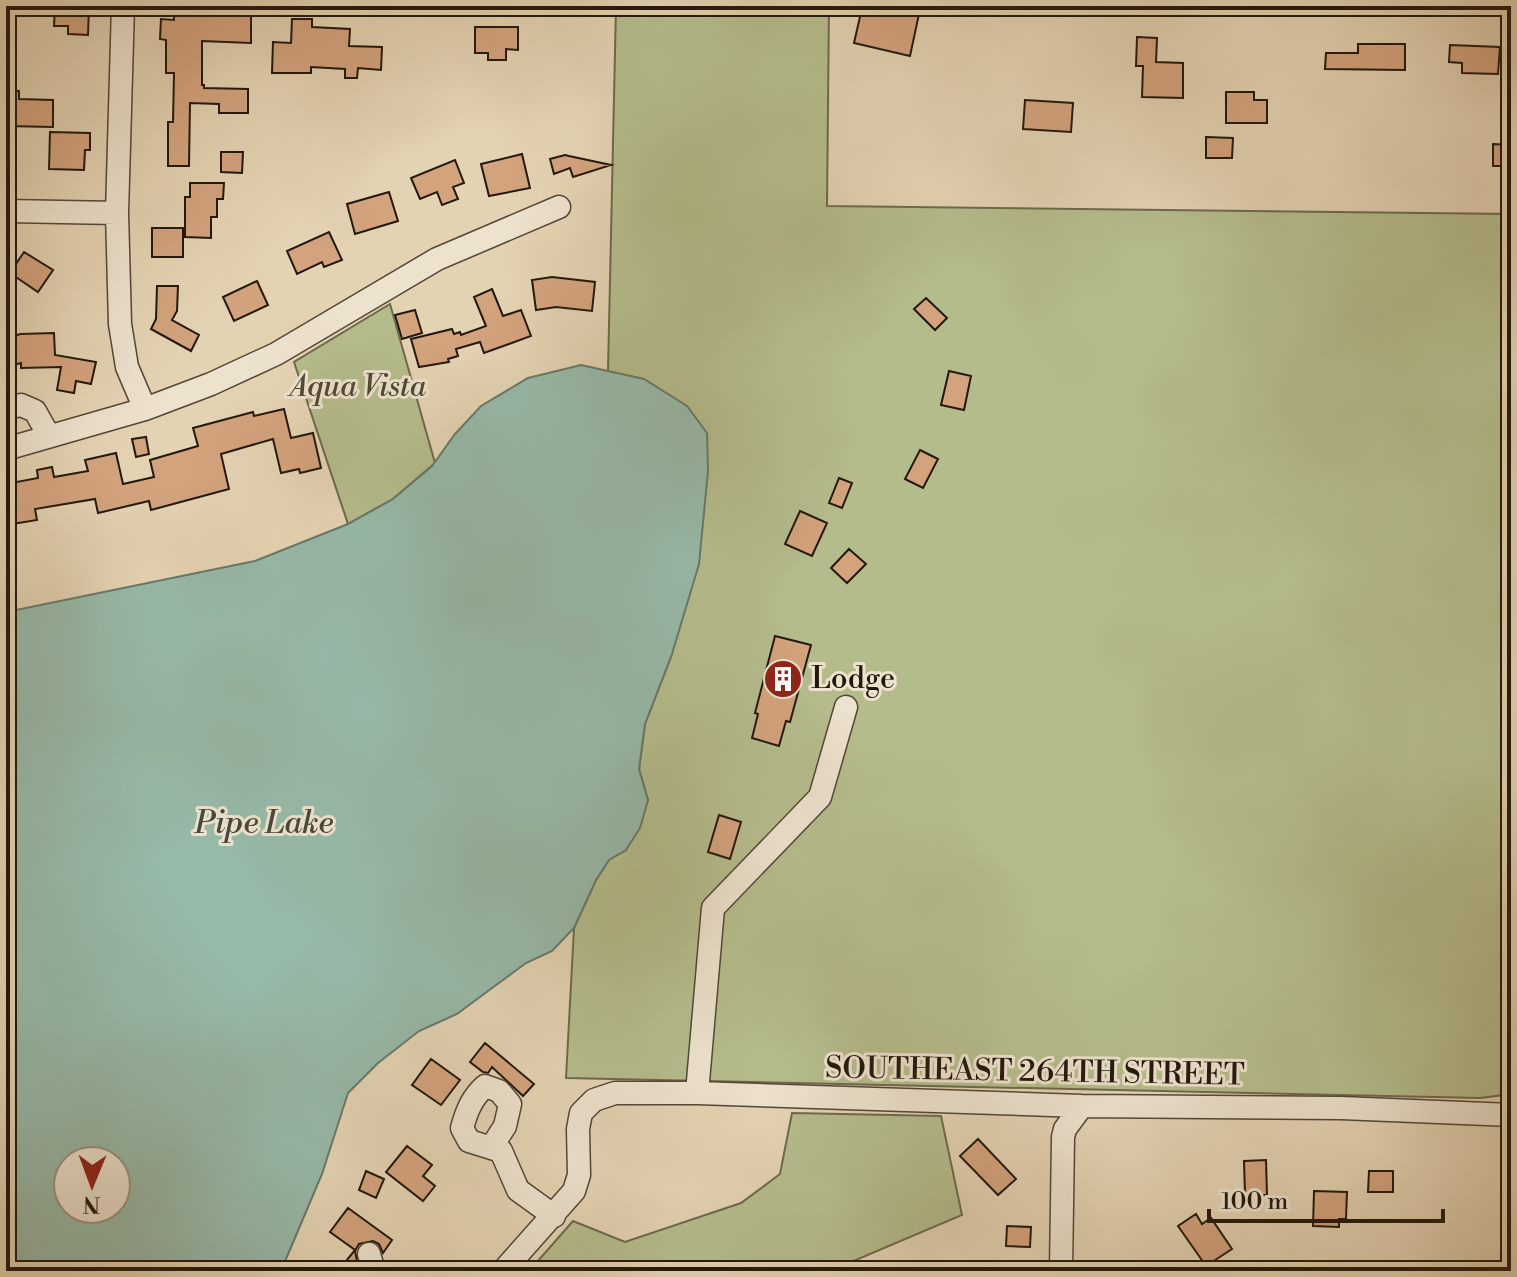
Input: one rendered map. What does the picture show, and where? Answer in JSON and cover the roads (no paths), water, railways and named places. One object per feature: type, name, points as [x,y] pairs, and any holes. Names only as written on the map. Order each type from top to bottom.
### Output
[{"type":"street","points":[[123,6],[117,213],[122,345],[127,367],[145,409]]},
{"type":"street","points":[[6,449],[145,409],[211,384],[276,354],[437,259],[559,207]]},
{"type":"street","points":[[6,211],[117,213]]},
{"type":"street","points":[[6,408],[21,405],[35,411],[49,436]]},
{"type":"street","points":[[697,1093],[713,908],[820,797],[846,707]]},
{"type":"street","name":"SOUTHEAST 264TH STREET","points":[[554,1216],[577,1183],[581,1113],[601,1097],[615,1093],[1082,1106],[1341,1108],[1511,1115]]},
{"type":"street","points":[[1061,1271],[1063,1137],[1069,1121],[1082,1106]]},
{"type":"street","points":[[491,1148],[501,1151],[518,1190],[554,1216],[503,1271]]},
{"type":"water","name":"Pipe Lake","points":[[581,365],[644,379],[687,406],[707,433],[708,471],[699,564],[672,654],[645,724],[639,769],[648,800],[640,828],[626,850],[609,860],[596,880],[574,928],[552,951],[526,963],[457,1014],[419,1031],[378,1063],[348,1093],[322,1174],[281,1271],[6,1271],[6,612],[255,561],[348,524],[393,499],[432,466],[455,434],[481,406],[528,378]]},
{"type":"place","name":"Lodge","points":[[783,679]]},
{"type":"park label","name":"Aqua Vista","points":[[358,387]]}]
